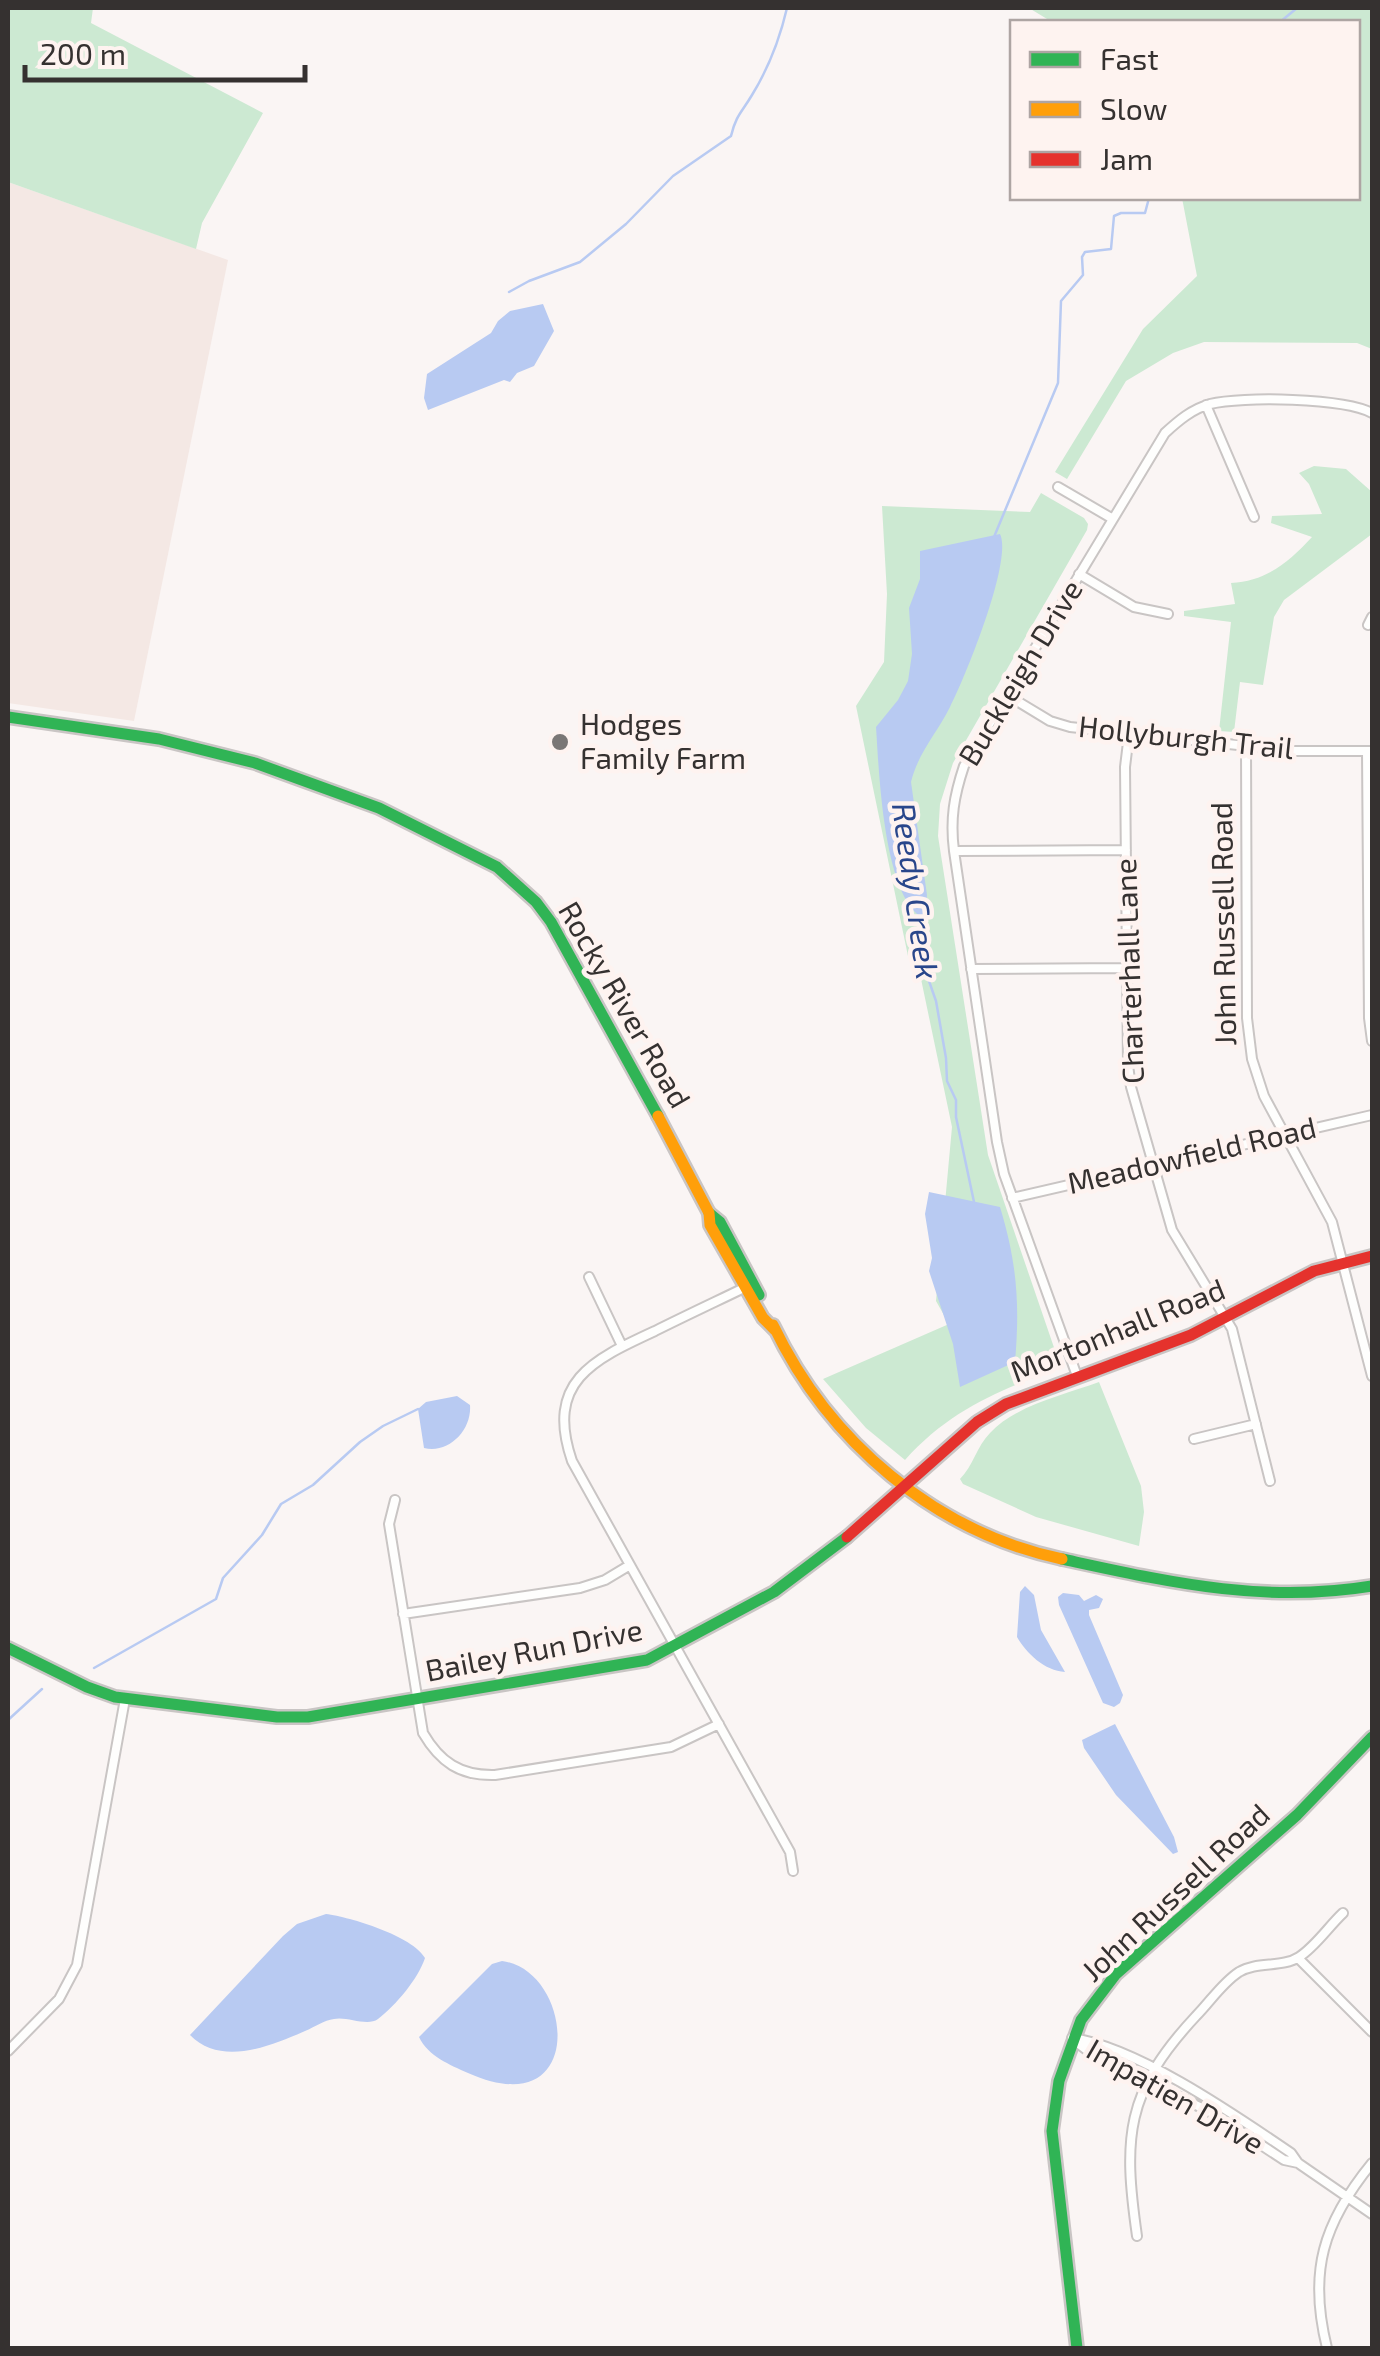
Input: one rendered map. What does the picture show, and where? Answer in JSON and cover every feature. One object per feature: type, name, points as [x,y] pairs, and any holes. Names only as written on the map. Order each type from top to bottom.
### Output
[{"type":"street","name":"Buckleigh Drive","points":[[1077,1376],[1012,1198],[997,1142],[954,851],[950,818],[954,794],[964,766],[1164,433],[1206,406],[1224,402],[1335,402],[1372,413]]},
{"type":"street","points":[[1206,406],[1254,518]]},
{"type":"street","points":[[1058,486],[1113,519]]},
{"type":"street","points":[[1080,574],[1134,607],[1168,614]]},
{"type":"street","name":"Hollyburgh Trail","points":[[1007,696],[1070,728],[1292,751],[1370,751]]},
{"type":"street","name":"Rocky River Road","points":[[8,717],[159,739],[292,774],[426,829],[497,867],[536,902],[572,956],[709,1213],[720,1222],[775,1330],[840,1430],[903,1488],[965,1527],[1025,1551],[1246,1594],[1297,1595],[1372,1586]]},
{"type":"street","name":"Charterhall Lane","points":[[1128,734],[1125,768],[1131,1087],[1172,1230],[1226,1317],[1270,1481]]},
{"type":"street","name":"John Russell Road","points":[[1246,747],[1247,1018],[1252,1059],[1264,1096],[1332,1222],[1372,1376]]},
{"type":"street","points":[[1370,751],[1372,1040]]},
{"type":"street","points":[[954,851],[1126,850]]},
{"type":"street","points":[[971,969],[1127,968]]},
{"type":"street","name":"Meadowfield Road","points":[[1012,1198],[1372,1115]]},
{"type":"street","name":"Rocky River Road","points":[[709,1213],[710,1225],[763,1318],[775,1330]]},
{"type":"street","name":"Mortonhall Road","points":[[903,1488],[1006,1404],[1191,1335],[1292,1280],[1372,1256]]},
{"type":"street","points":[[588,1277],[622,1346]]},
{"type":"street","points":[[746,1287],[622,1346],[584,1370],[569,1392],[563,1436],[572,1461],[790,1852],[793,1871]]},
{"type":"street","points":[[1194,1439],[1256,1424]]},
{"type":"street","name":"Bailey Run Drive","points":[[8,1648],[87,1688],[125,1699],[277,1717],[308,1717],[629,1665],[675,1646],[763,1598],[802,1572],[903,1488]]},
{"type":"street","points":[[394,1500],[389,1524],[424,1733],[436,1754],[455,1769],[478,1776],[671,1747],[719,1724]]},
{"type":"street","points":[[403,1614],[580,1588],[630,1565]]},
{"type":"street","points":[[8,2051],[59,1999],[78,1965],[125,1699]]},
{"type":"street","name":"John Russell Road","points":[[1077,2348],[1052,2131],[1059,2081],[1080,2020],[1116,1974],[1296,1816],[1372,1737]]},
{"type":"street","points":[[1137,2236],[1128,2174],[1129,2146],[1136,2109],[1170,2043],[1235,1975],[1254,1966],[1298,1958],[1342,1913]]},
{"type":"street","points":[[1298,1958],[1372,2032]]},
{"type":"street","name":"Impatien Drive","points":[[1072,2038],[1096,2042],[1217,2104],[1372,2214]]},
{"type":"street","name":"Impatien Drive","points":[[1072,2038],[1092,2054],[1214,2114],[1284,2160],[1298,2163]]},
{"type":"street","points":[[1328,2348],[1318,2304],[1318,2276],[1327,2238],[1346,2196],[1372,2163]]},
{"type":"shaded area","points":[[8,182],[228,260],[134,721],[8,703]]},
{"type":"green space","points":[[8,8],[93,8],[91,23],[263,113],[202,223],[196,249],[8,182]]},
{"type":"green space","points":[[1029,8],[1372,8],[1372,349],[1357,343],[1204,342],[1173,353],[1126,381],[1067,479],[1055,472],[1143,329],[1197,276],[1182,200],[1360,200],[1360,20],[1049,20]]},
{"type":"green space","points":[[1314,466],[1346,469],[1372,492],[1372,534],[1284,600],[1274,617],[1263,685],[1240,682],[1234,732],[1219,731],[1231,622],[1184,616],[1184,611],[1235,604],[1231,583],[1276,569],[1312,537],[1271,523],[1272,516],[1322,514],[1309,484],[1299,473]]},
{"type":"green space","points":[[1041,493],[1084,518],[1087,530],[953,763],[940,804],[938,836],[988,1155],[1060,1365],[957,1415],[905,1460],[866,1428],[823,1379],[949,1324],[936,1301],[952,1127],[916,955],[908,956],[856,706],[884,662],[887,594],[882,506],[1030,512]]},
{"type":"green space","points":[[1099,1382],[1141,1486],[1144,1512],[1139,1546],[1036,1517],[963,1484],[960,1479],[1001,1423],[1041,1402]]},
{"type":"water","points":[[543,304],[554,331],[534,366],[517,373],[510,382],[504,380],[428,410],[424,398],[427,374],[491,333],[510,311]]},
{"type":"water","points":[[1000,534],[1000,568],[976,646],[911,782],[927,895],[925,919],[911,907],[892,861],[876,727],[908,681],[912,654],[909,608],[920,579],[920,551]]},
{"type":"water","points":[[929,1192],[1000,1207],[1014,1265],[1015,1362],[960,1387],[953,1344],[929,1271],[932,1258],[925,1214]]},
{"type":"water","points":[[457,1396],[470,1405],[463,1431],[450,1444],[424,1448],[418,1409],[426,1402]]},
{"type":"water","points":[[1025,1586],[1034,1595],[1041,1630],[1065,1672],[1037,1660],[1017,1637],[1020,1592]]},
{"type":"water","points":[[1063,1593],[1079,1595],[1084,1601],[1096,1595],[1103,1599],[1099,1608],[1089,1610],[1089,1615],[1123,1695],[1114,1707],[1103,1703],[1059,1605],[1058,1597]]},
{"type":"water","points":[[1115,1724],[1174,1837],[1178,1852],[1173,1854],[1116,1795],[1084,1748],[1082,1740]]},
{"type":"water","points":[[326,1914],[395,1935],[425,1958],[412,1983],[385,2013],[368,2022],[330,2020],[246,2051],[216,2050],[190,2035],[283,1936],[297,1924]]},
{"type":"water","points":[[502,1961],[526,1971],[544,1990],[555,2015],[557,2041],[551,2064],[534,2080],[507,2084],[468,2073],[434,2055],[419,2037],[492,1964]]},
{"type":"waterway","points":[[509,292],[580,262],[626,224],[673,176],[731,136],[768,64],[787,8]]},
{"type":"waterway","name":"Reedy Creek","points":[[1282,20],[1297,8]]},
{"type":"waterway","name":"Reedy Creek","points":[[994,537],[1058,383],[1061,301],[1083,275],[1085,252],[1111,249],[1114,216],[1145,213],[1148,200]]},
{"type":"waterway","name":"Reedy Creek","points":[[925,918],[923,964],[936,1001],[947,1081],[956,1100],[974,1202]]},
{"type":"waterway","points":[[94,1668],[216,1599],[223,1578],[262,1535],[281,1504],[313,1485],[383,1426],[418,1409]]},
{"type":"waterway","points":[[8,1720],[42,1689]]},
{"type":"traffic: fast","points":[[8,717],[159,739],[255,763],[379,808],[497,867],[536,902],[551,922],[658,1116]]},
{"type":"traffic: fast","points":[[709,1213],[720,1222],[759,1295]]},
{"type":"traffic: fast","points":[[8,1648],[115,1697],[277,1717],[308,1717],[647,1660],[774,1592],[847,1537]]},
{"type":"traffic: fast","points":[[1062,1559],[1216,1588],[1292,1593],[1372,1586]]},
{"type":"traffic: fast","points":[[1077,2348],[1052,2131],[1059,2081],[1081,2020],[1116,1974],[1297,1815],[1372,1737]]},
{"type":"traffic: slow","points":[[658,1116],[709,1213],[710,1225],[763,1318],[775,1330]]},
{"type":"traffic: slow","points":[[773,1325],[796,1368],[824,1407],[891,1476],[971,1528],[1062,1559]]},
{"type":"traffic: jam","points":[[847,1537],[977,1422],[1006,1404],[1191,1335],[1314,1271],[1372,1256]]},
{"type":"place","name":"Hodges Family Farm","points":[[560,742]]}]
